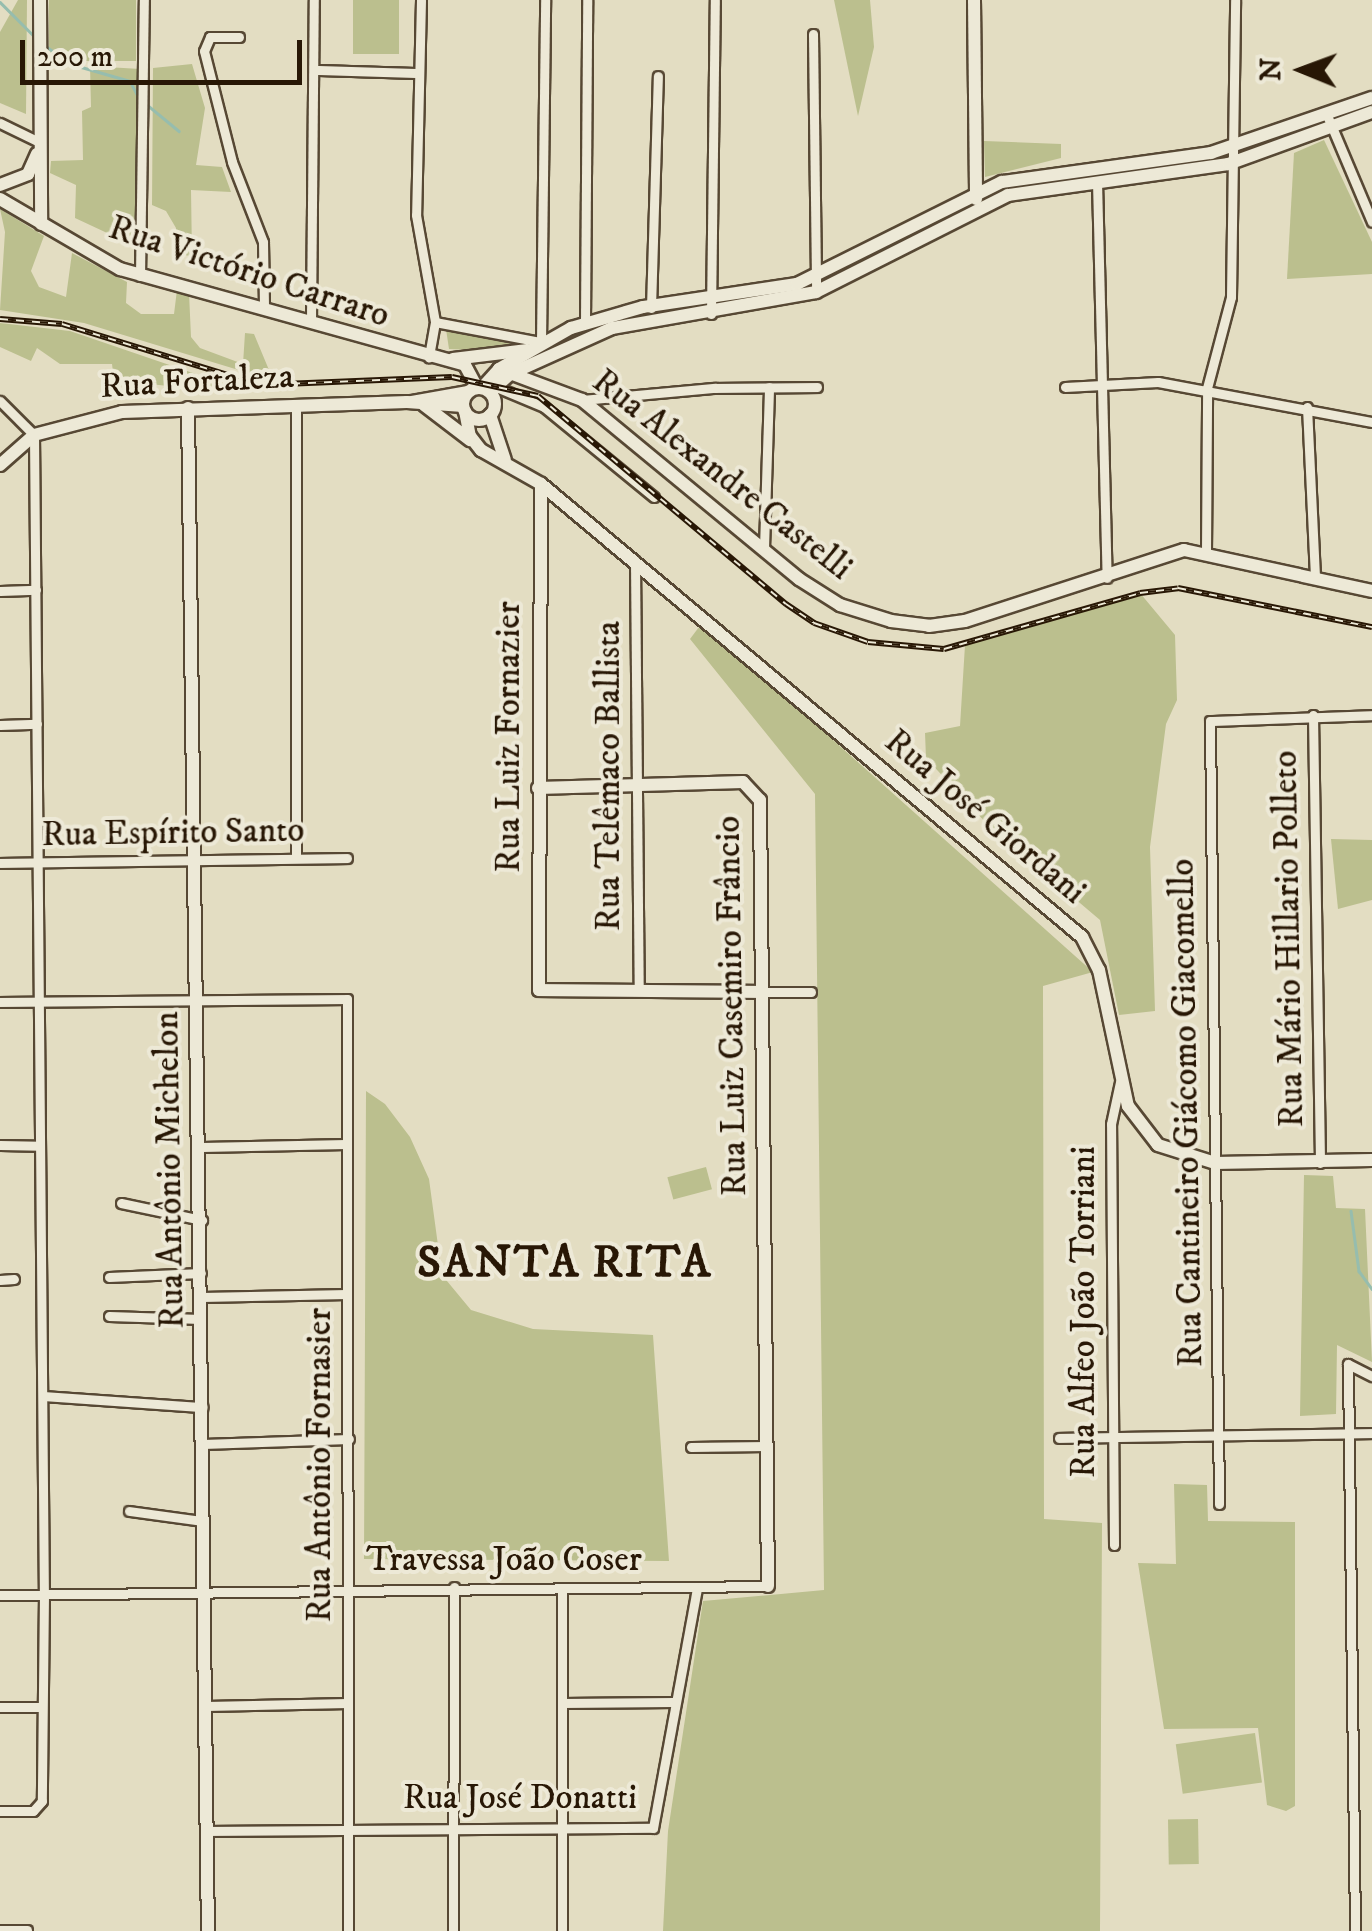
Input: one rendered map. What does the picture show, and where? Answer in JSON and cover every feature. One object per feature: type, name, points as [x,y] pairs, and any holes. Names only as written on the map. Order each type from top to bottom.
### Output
[{"type":"main road","points":[[40,0],[42,224]]},
{"type":"main road","points":[[974,0],[976,200]]},
{"type":"main road","points":[[1096,175],[1230,148],[1363,110],[1372,98]]},
{"type":"main road","points":[[710,306],[816,276],[976,200],[1030,183],[1228,164],[1328,119]]},
{"type":"main road","points":[[0,185],[28,174],[39,144]]},
{"type":"main road","name":"Rua Victório Carraro","points":[[0,199],[96,259],[140,276],[264,305],[428,357],[449,360],[538,349]]},
{"type":"main road","points":[[475,444],[477,395],[538,349],[585,323],[816,292],[900,239]]},
{"type":"main road","points":[[538,349],[651,313]]},
{"type":"main road","name":"Rua Alexandre Castelli","points":[[538,349],[556,386]]},
{"type":"main road","points":[[449,360],[473,372],[476,420],[490,415]]},
{"type":"main road","name":"Rua Alexandre Castelli","points":[[505,372],[556,386],[582,400],[840,605],[912,625],[965,620],[1107,578],[1154,555],[1206,552],[1372,590]]},
{"type":"main road","points":[[477,395],[490,415],[506,462]]},
{"type":"main road","name":"Rua Fortaleza","points":[[0,465],[34,435],[100,414],[418,403],[477,395]]},
{"type":"main road","name":"Rua José Giordani","points":[[418,403],[541,484],[1082,937],[1099,970],[1120,1082],[1142,1128],[1158,1145],[1215,1163],[1372,1160]]},
{"type":"main road","name":"Rua Antônio Michelon","points":[[188,408],[202,1147],[208,1931]]},
{"type":"main road","name":"Rua Luiz Fornazier","points":[[541,484],[539,990],[638,990]]},
{"type":"main road","name":"Rua Luiz Casemiro Frâncio","points":[[634,786],[743,782],[754,787],[760,800],[768,1586]]},
{"type":"main road","points":[[538,788],[634,786]]},
{"type":"main road","points":[[638,990],[762,992]]},
{"type":"street","points":[[140,276],[144,0]]},
{"type":"street","points":[[311,320],[314,0]]},
{"type":"street","points":[[421,0],[416,215],[435,322],[428,357]]},
{"type":"street","points":[[435,322],[538,349],[545,0]]},
{"type":"street","points":[[710,306],[715,0]]},
{"type":"street","points":[[1206,552],[1208,388],[1231,297],[1228,164],[1235,0]]},
{"type":"street","points":[[585,323],[587,1]]},
{"type":"street","points":[[813,34],[816,292]]},
{"type":"street","points":[[240,36],[210,38],[204,52],[227,145],[264,242],[264,305]]},
{"type":"street","points":[[315,70],[419,73]]},
{"type":"street","points":[[651,313],[658,76]]},
{"type":"street","points":[[1328,119],[1372,222]]},
{"type":"street","points":[[0,124],[39,144]]},
{"type":"street","points":[[1096,175],[1107,578]]},
{"type":"street","points":[[764,548],[769,387]]},
{"type":"street","points":[[582,400],[817,387]]},
{"type":"street","points":[[1065,387],[1208,388],[1372,422]]},
{"type":"street","points":[[477,395],[544,407],[654,497]]},
{"type":"street","points":[[0,400],[34,435],[44,1396],[42,1801],[33,1812],[0,1810]]},
{"type":"street","points":[[296,406],[296,858]]},
{"type":"street","points":[[1306,407],[1315,578]]},
{"type":"street","name":"Rua Telêmaco Ballista","points":[[636,562],[634,786],[638,990]]},
{"type":"street","points":[[0,590],[36,590]]},
{"type":"street","points":[[1313,716],[1372,715]]},
{"type":"street","name":"Rua Cantineiro Giácomo Giacomello","points":[[1219,1504],[1210,722],[1313,716]]},
{"type":"street","name":"Rua Mário Hillario Polleto","points":[[1313,716],[1320,1162]]},
{"type":"street","points":[[0,724],[37,724]]},
{"type":"street","name":"Rua Espírito Santo","points":[[0,863],[348,858]]},
{"type":"street","points":[[762,992],[811,992]]},
{"type":"street","name":"Rua Antônio Fornasier","points":[[198,1000],[348,999],[348,1931]]},
{"type":"street","points":[[0,1002],[198,1000]]},
{"type":"street","name":"Rua Alfeo João Torriani","points":[[1114,1545],[1110,1438],[1111,1124],[1120,1082]]},
{"type":"street","points":[[202,1147],[346,1144]]},
{"type":"street","points":[[0,1145],[39,1146]]},
{"type":"street","points":[[121,1203],[202,1220]]},
{"type":"street","points":[[109,1277],[202,1273]]},
{"type":"street","points":[[0,1280],[14,1279]]},
{"type":"street","points":[[202,1297],[347,1294]]},
{"type":"street","points":[[109,1316],[202,1318]]},
{"type":"street","points":[[1355,1931],[1344,1430],[1348,1364],[1372,1376]]},
{"type":"street","points":[[44,1396],[203,1407]]},
{"type":"street","points":[[1060,1438],[1344,1430],[1372,1433]]},
{"type":"street","points":[[203,1444],[348,1439]]},
{"type":"street","points":[[691,1447],[767,1446]]},
{"type":"street","points":[[129,1510],[202,1521]]},
{"type":"street","name":"Travessa João Coser","points":[[0,1595],[348,1586],[768,1586]]},
{"type":"street","points":[[453,1931],[454,1587]]},
{"type":"street","points":[[562,1588],[562,1931]]},
{"type":"street","name":"Rua José Donatti","points":[[208,1831],[348,1826],[653,1828],[697,1588]]},
{"type":"street","points":[[562,1703],[674,1702]]},
{"type":"street","points":[[206,1706],[348,1704]]},
{"type":"street","points":[[0,1707],[42,1706]]},
{"type":"street","points":[[0,1930],[27,1930]]},
{"type":"green space","points":[[18,0],[27,0],[26,114],[0,103],[0,32]]},
{"type":"green space","points":[[49,0],[136,0],[136,61],[49,61]]},
{"type":"green space","points":[[353,0],[399,0],[399,54],[353,54]]},
{"type":"green space","points":[[834,0],[870,0],[874,47],[858,116]]},
{"type":"green space","points":[[192,64],[205,108],[196,165],[222,167],[231,192],[191,190],[192,256],[175,254],[176,228],[166,211],[152,205],[153,68]]},
{"type":"green space","points":[[90,66],[140,69],[135,246],[75,218],[76,185],[50,173],[51,161],[83,160],[82,111],[91,107]]},
{"type":"green space","points":[[1324,140],[1372,242],[1372,274],[1287,279],[1294,153]]},
{"type":"green space","points":[[984,141],[1061,144],[1061,158],[985,177]]},
{"type":"green space","points":[[0,209],[44,236],[31,271],[39,287],[66,297],[72,253],[127,282],[126,303],[141,314],[174,314],[177,290],[189,293],[191,337],[200,348],[243,364],[245,333],[254,334],[269,370],[255,375],[84,323],[0,310],[5,232]]},
{"type":"green space","points":[[0,323],[70,331],[228,385],[204,390],[114,380],[112,364],[60,364],[37,348],[31,361],[0,347]]},
{"type":"green space","points":[[446,329],[518,340],[494,351],[449,349]]},
{"type":"green space","points":[[1140,593],[1175,635],[1177,700],[1166,724],[1150,847],[1155,1011],[1119,1015],[1100,920],[987,824],[926,758],[925,733],[960,726],[965,645]]},
{"type":"green space","points":[[702,623],[1093,972],[1043,986],[1044,1519],[1102,1523],[1100,1931],[663,1931],[668,1831],[703,1601],[824,1590],[815,794],[690,639]]},
{"type":"green space","points":[[1331,839],[1372,840],[1372,900],[1338,909]]},
{"type":"green space","points":[[366,1091],[385,1104],[410,1137],[429,1179],[442,1275],[471,1310],[533,1329],[653,1335],[669,1561],[364,1559]]},
{"type":"green space","points":[[706,1167],[712,1189],[673,1200],[667,1177]]},
{"type":"green space","points":[[1304,1175],[1333,1176],[1336,1208],[1365,1209],[1372,1362],[1337,1345],[1336,1414],[1300,1416]]},
{"type":"green space","points":[[1174,1484],[1207,1485],[1208,1521],[1295,1522],[1295,1806],[1286,1811],[1267,1805],[1258,1728],[1164,1729],[1138,1563],[1176,1564]]},
{"type":"green space","points":[[1255,1733],[1262,1783],[1183,1794],[1176,1744]]},
{"type":"green space","points":[[1198,1819],[1199,1864],[1169,1865],[1168,1820]]},
{"type":"waterway","points":[[0,2],[33,35]]},
{"type":"waterway","points":[[47,47],[71,64],[130,81],[139,98]]},
{"type":"waterway","points":[[145,103],[179,131]]},
{"type":"waterway","points":[[1351,1211],[1359,1271],[1372,1289]]},
{"type":"railway","points":[[0,319],[62,324],[260,385],[452,377],[538,396],[786,604],[814,623],[868,642],[944,649],[1140,593],[1178,588],[1372,627]]},
{"type":"district","name":"SANTA RITA","points":[[565,1264]]}]
